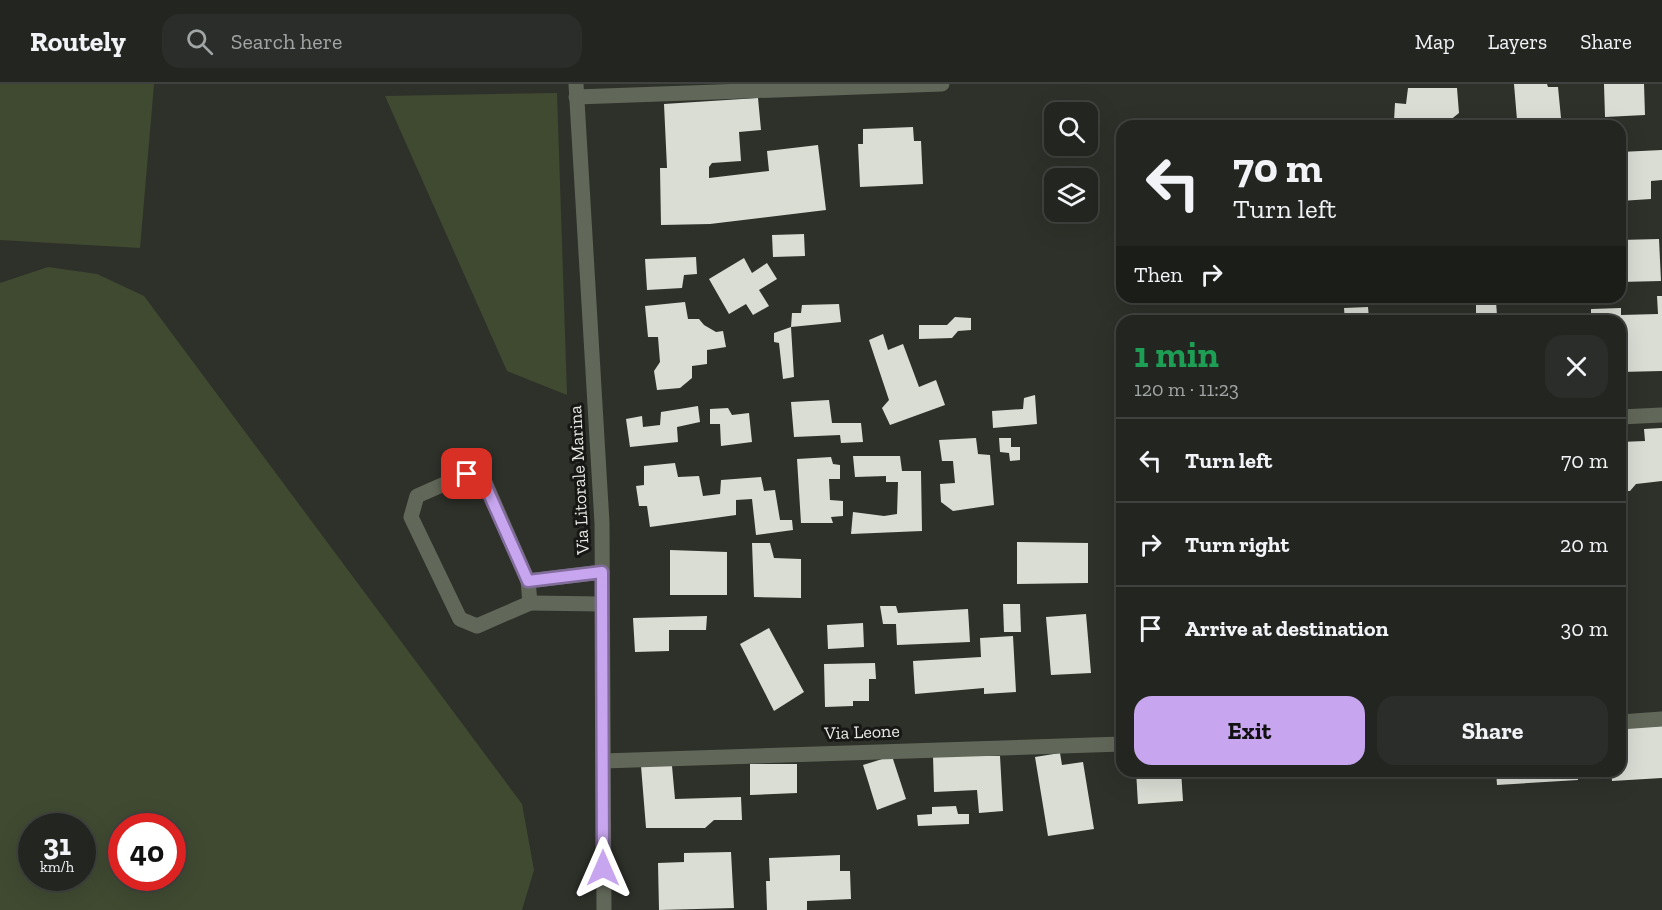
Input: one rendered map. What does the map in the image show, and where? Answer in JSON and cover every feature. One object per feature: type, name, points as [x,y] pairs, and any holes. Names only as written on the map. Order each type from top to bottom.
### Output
[{"type":"street","points":[[576,91],[942,84]]},
{"type":"street","name":"Via Litorale Marina","points":[[576,91],[602,522],[604,910]]},
{"type":"street","points":[[1626,417],[1662,415]]},
{"type":"street","points":[[530,603],[528,581],[483,480],[467,474],[417,496],[411,517],[460,619],[477,626],[530,603],[602,604]]},
{"type":"street","points":[[528,581],[602,572]]},
{"type":"street","points":[[1626,722],[1662,719]]},
{"type":"street","name":"Via Leone","points":[[603,761],[1116,744]]},
{"type":"green space","points":[[0,84],[154,84],[140,248],[0,240]]},
{"type":"green space","points":[[557,93],[567,395],[507,371],[385,96]]},
{"type":"green space","points":[[48,267],[97,274],[144,296],[522,804],[534,870],[522,910],[0,910],[0,283]]},
{"type":"building","points":[[1514,84],[1547,84],[1548,87],[1558,87],[1561,118],[1517,120]]},
{"type":"building","points":[[1604,84],[1644,84],[1645,115],[1605,117]]},
{"type":"building","points":[[1408,88],[1457,88],[1459,113],[1450,120],[1394,120],[1395,103],[1406,104]]},
{"type":"building","points":[[758,98],[761,130],[739,132],[741,161],[712,163],[709,167],[709,178],[769,171],[767,151],[818,145],[826,210],[710,224],[661,225],[660,168],[667,168],[664,104]]},
{"type":"building","points":[[913,127],[914,141],[921,141],[923,184],[860,187],[858,144],[863,144],[863,129]]},
{"type":"building","points":[[1662,150],[1662,180],[1651,181],[1651,199],[1626,201],[1626,152]]},
{"type":"building","points":[[804,234],[805,256],[773,257],[772,235]]},
{"type":"building","points":[[1659,239],[1661,281],[1626,282],[1626,240]]},
{"type":"building","points":[[696,257],[697,274],[684,275],[682,288],[647,290],[645,259]]},
{"type":"building","points":[[744,258],[752,273],[767,263],[777,279],[759,290],[769,306],[753,315],[746,304],[729,314],[709,279]]},
{"type":"building","points":[[1657,296],[1662,296],[1662,371],[1626,372],[1626,315],[1621,315],[1658,314]]},
{"type":"building","points":[[685,302],[688,319],[699,319],[716,332],[723,331],[726,347],[707,350],[707,364],[692,366],[692,378],[680,388],[657,390],[654,371],[660,362],[658,337],[648,337],[645,306]]},
{"type":"building","points":[[1496,303],[1497,315],[1476,315],[1476,304]]},
{"type":"building","points":[[839,304],[841,322],[791,327],[792,313],[801,313],[802,305]]},
{"type":"building","points":[[1368,307],[1369,315],[1345,315],[1344,308]]},
{"type":"building","points":[[1621,308],[1621,315],[1591,315],[1591,309]]},
{"type":"building","points":[[955,317],[971,318],[971,330],[958,331],[952,338],[919,339],[919,325],[947,325]]},
{"type":"building","points":[[791,327],[794,377],[783,379],[779,343],[774,342],[774,333]]},
{"type":"building","points":[[883,334],[888,350],[903,344],[919,387],[936,380],[945,405],[890,425],[882,408],[889,400],[869,340]]},
{"type":"building","points":[[1035,395],[1037,424],[993,428],[992,411],[1023,409],[1024,398]]},
{"type":"building","points":[[829,400],[832,423],[861,423],[863,442],[841,443],[840,435],[794,437],[791,402]]},
{"type":"building","points":[[698,406],[700,422],[677,427],[678,442],[630,447],[626,419],[642,416],[643,427],[660,425],[661,412]]},
{"type":"building","points":[[728,408],[732,415],[749,413],[752,442],[721,446],[720,424],[710,424],[710,409]]},
{"type":"building","points":[[1662,428],[1662,481],[1636,484],[1630,491],[1626,491],[1626,442],[1645,441],[1644,429]]},
{"type":"building","points":[[976,438],[978,454],[990,455],[994,505],[953,511],[941,502],[940,484],[955,483],[953,461],[942,461],[939,440]]},
{"type":"building","points":[[999,438],[1011,438],[1011,447],[1020,447],[1020,460],[1010,461],[1009,453],[1000,452]]},
{"type":"building","points":[[853,456],[900,456],[902,471],[921,471],[922,531],[851,534],[853,512],[884,516],[897,514],[898,482],[886,482],[886,476],[855,477]]},
{"type":"building","points":[[831,457],[833,464],[840,465],[840,479],[829,479],[830,500],[843,501],[843,516],[831,517],[833,523],[801,523],[797,459]]},
{"type":"building","points":[[675,463],[678,477],[699,476],[703,496],[720,494],[721,480],[761,477],[764,491],[775,490],[780,520],[792,520],[793,530],[756,535],[752,499],[736,500],[736,515],[650,527],[647,506],[639,506],[636,486],[644,485],[644,466]]},
{"type":"building","points":[[1017,542],[1088,543],[1088,583],[1017,584]]},
{"type":"building","points":[[752,543],[770,543],[774,558],[801,559],[801,598],[754,597]]},
{"type":"building","points":[[670,550],[727,552],[727,595],[670,595]]},
{"type":"building","points":[[1003,604],[1020,604],[1021,632],[1004,632]]},
{"type":"building","points":[[880,606],[896,606],[898,613],[968,609],[970,642],[897,645],[896,624],[883,624]]},
{"type":"building","points":[[1086,614],[1091,673],[1051,675],[1046,617]]},
{"type":"building","points":[[707,616],[706,630],[669,630],[669,651],[635,652],[633,618]]},
{"type":"building","points":[[863,623],[864,647],[828,649],[827,625]]},
{"type":"building","points":[[769,628],[804,692],[774,711],[740,644]]},
{"type":"building","points":[[1013,636],[1016,692],[984,694],[984,688],[915,694],[913,661],[981,657],[980,638]]},
{"type":"building","points":[[875,663],[876,679],[869,679],[869,701],[853,701],[853,706],[825,707],[824,664]]},
{"type":"building","points":[[1662,726],[1662,778],[1612,781],[1612,777],[1626,777],[1626,728]]},
{"type":"building","points":[[1060,753],[1062,765],[1083,762],[1094,829],[1048,836],[1035,757]]},
{"type":"building","points":[[933,755],[1000,756],[1003,811],[979,813],[977,790],[934,792]]},
{"type":"building","points":[[892,756],[906,799],[877,810],[863,765]]},
{"type":"building","points":[[750,764],[797,764],[797,793],[750,795]]},
{"type":"building","points":[[641,766],[672,766],[675,799],[741,797],[742,820],[714,820],[705,828],[646,828]]},
{"type":"building","points":[[1136,777],[1181,777],[1183,801],[1138,804]]},
{"type":"building","points":[[1496,777],[1578,777],[1578,780],[1497,785]]},
{"type":"building","points":[[956,806],[958,814],[969,814],[969,824],[918,826],[917,815],[932,814],[932,807]]},
{"type":"building","points":[[731,852],[734,908],[659,910],[658,863],[684,862],[684,853]]},
{"type":"building","points":[[840,855],[840,871],[850,871],[851,899],[807,901],[807,910],[767,910],[766,881],[770,881],[769,858]]},
{"type":"route","points":[[467,474],[483,480],[528,581],[602,572],[603,868]]}]
